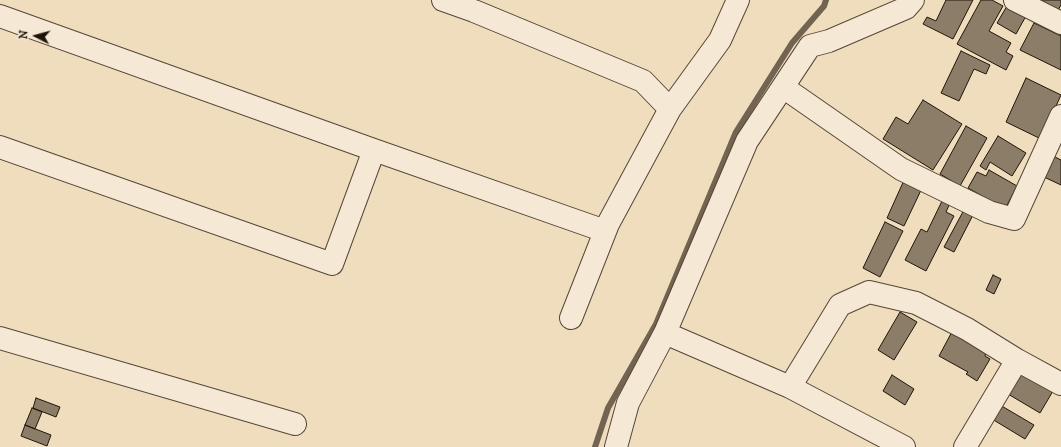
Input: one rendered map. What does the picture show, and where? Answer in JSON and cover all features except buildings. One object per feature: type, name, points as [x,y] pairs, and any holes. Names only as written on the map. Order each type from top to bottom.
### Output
[{"type":"street","points":[[443,0],[474,10],[643,81],[670,109]]},
{"type":"street","points":[[571,318],[608,224],[670,109],[720,40],[738,0]]},
{"type":"street","points":[[616,447],[628,403],[665,333],[747,141],[810,46],[829,41],[906,8],[913,0]]},
{"type":"street","points":[[1015,0],[1061,23]]},
{"type":"street","points":[[0,16],[374,150],[606,231]]},
{"type":"street","points":[[783,87],[901,169],[989,212],[1014,219],[1061,116]]},
{"type":"street","points":[[0,146],[332,264],[374,150]]},
{"type":"street","points":[[790,387],[840,305],[869,292],[916,303],[967,329],[1017,360],[1061,384]]},
{"type":"street","points":[[665,333],[790,387],[904,447]]},
{"type":"street","points":[[0,338],[294,424]]},
{"type":"street","points":[[965,447],[1017,360]]},
{"type":"waterway","points":[[595,447],[608,408],[656,324],[736,132],[792,43],[824,6],[826,0]]}]
